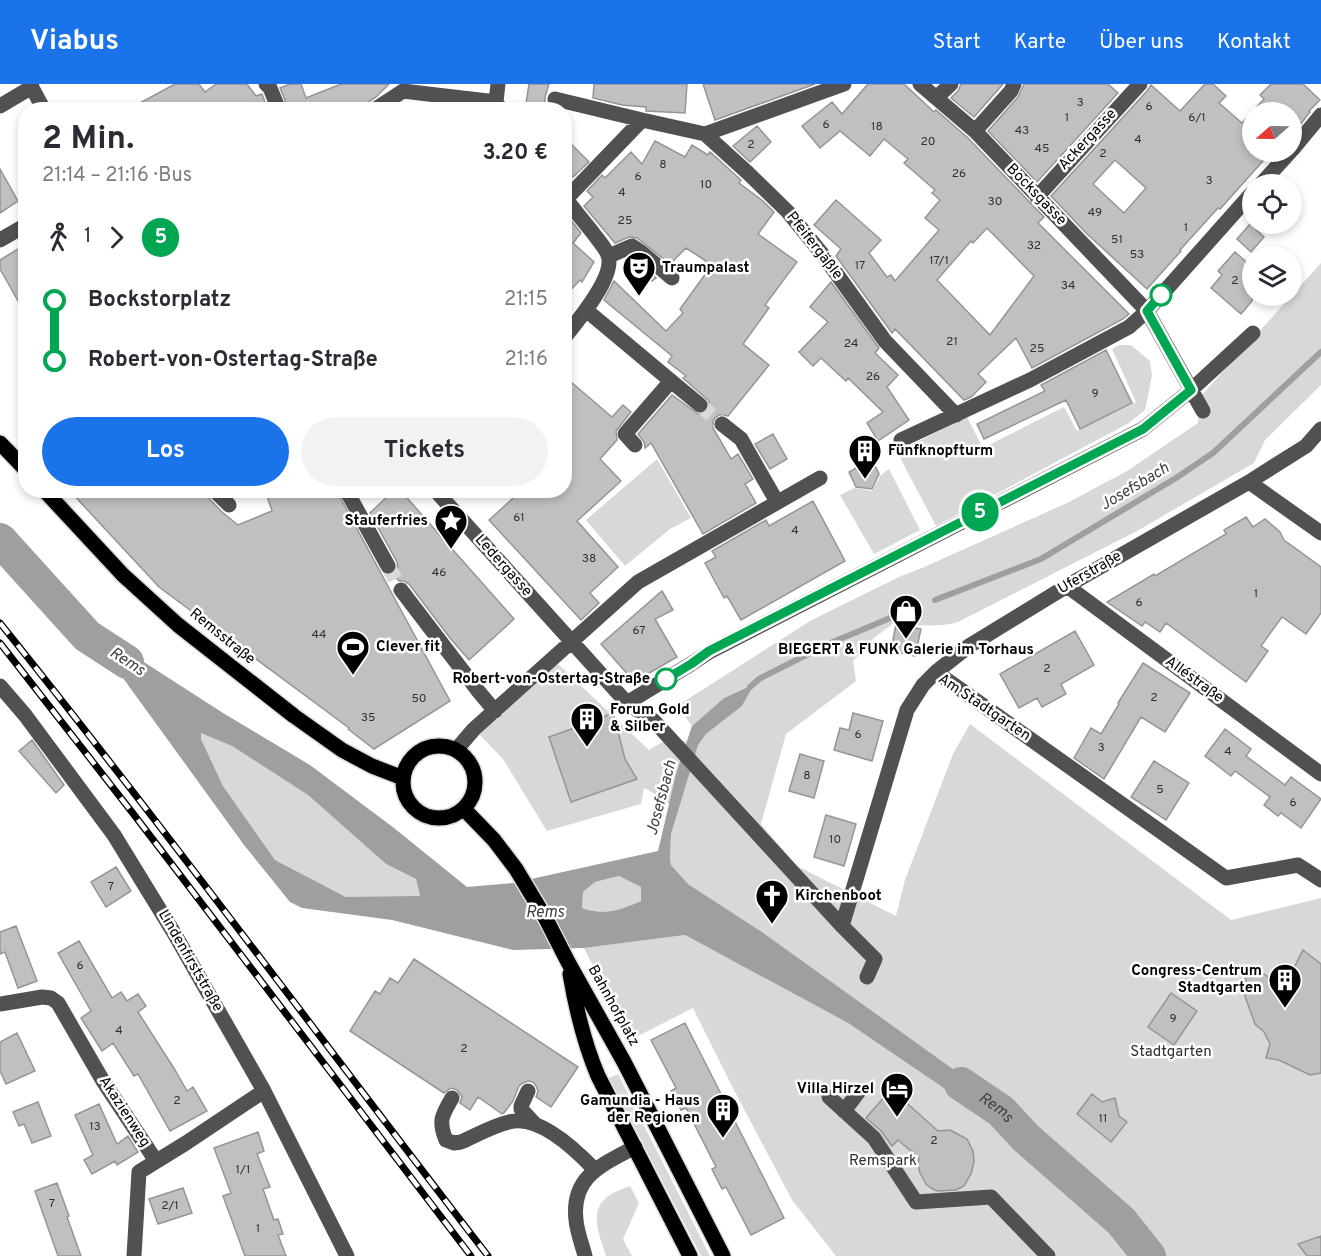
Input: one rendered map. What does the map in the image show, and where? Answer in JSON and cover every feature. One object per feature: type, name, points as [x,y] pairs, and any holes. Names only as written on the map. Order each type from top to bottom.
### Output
[{"type":"main road","points":[[0,443],[18,462]]},
{"type":"main road","name":"Remsstraße","points":[[51,498],[123,575],[178,625],[294,716],[342,750],[372,766],[403,778]]},
{"type":"main road","points":[[445,747],[456,750],[471,766],[474,789],[471,800],[453,816],[428,817],[408,802],[403,778],[406,766],[422,750],[445,747]]},
{"type":"main road","points":[[464,808],[494,840],[516,869],[568,962]]},
{"type":"main road","name":"Bahnhofplatz","points":[[568,962],[578,1016],[590,1057],[690,1256]]},
{"type":"main road","name":"Bahnhofplatz","points":[[568,962],[624,1062],[723,1256]]},
{"type":"street","points":[[266,84],[276,102]]},
{"type":"street","points":[[498,84],[498,102]]},
{"type":"street","points":[[572,103],[705,134],[844,84]]},
{"type":"street","name":"Bocksgasse","points":[[920,84],[975,131],[1147,311],[1203,411]]},
{"type":"street","points":[[936,98],[951,84]]},
{"type":"street","points":[[975,131],[1011,91],[1014,84]]},
{"type":"street","name":"Ackergasse","points":[[1037,197],[1140,84]]},
{"type":"street","points":[[0,106],[31,86],[40,102]]},
{"type":"street","points":[[386,102],[403,91],[473,102]]},
{"type":"street","points":[[555,99],[567,102]]},
{"type":"street","points":[[1302,138],[1321,116]]},
{"type":"street","points":[[572,191],[642,120]]},
{"type":"street","name":"Pfeifergäßle","points":[[705,134],[790,210],[885,341],[956,415]]},
{"type":"street","points":[[1270,174],[1281,162]]},
{"type":"street","points":[[900,440],[1030,380],[1129,327],[1147,311],[1242,205]]},
{"type":"street","points":[[572,207],[609,256],[610,267],[606,278],[572,328]]},
{"type":"street","points":[[0,240],[18,230]]},
{"type":"street","points":[[609,256],[632,246],[672,278]]},
{"type":"street","points":[[586,310],[700,405]]},
{"type":"street","points":[[627,703],[691,664],[706,646],[1143,429],[1191,390],[1253,333]]},
{"type":"street","points":[[635,445],[626,434],[671,381]]},
{"type":"street","points":[[722,424],[741,440],[777,502]]},
{"type":"street","name":"Uferstraße","points":[[936,672],[969,646],[1067,586],[1249,482],[1306,446],[1321,429]]},
{"type":"street","points":[[456,750],[474,729],[638,582],[820,478]]},
{"type":"street","points":[[1249,482],[1321,533]]},
{"type":"street","points":[[222,498],[229,505]]},
{"type":"street","points":[[352,498],[388,566]]},
{"type":"street","name":"Ledergasse","points":[[442,498],[627,703],[654,721],[842,926]]},
{"type":"street","name":"Alléstraße","points":[[1067,586],[1321,774]]},
{"type":"street","points":[[401,590],[495,711]]},
{"type":"street","name":"Am Stadtgarten","points":[[842,926],[907,710],[923,685],[936,672],[1226,878],[1298,865],[1321,879]]},
{"type":"street","name":"Lindenfirststraße","points":[[0,686],[114,835],[174,933],[264,1091],[347,1256]]},
{"type":"street","points":[[842,926],[875,959],[867,978]]},
{"type":"street","name":"Akazienweg","points":[[0,1004],[42,997],[51,998],[58,1003],[103,1081],[156,1161],[264,1091]]},
{"type":"street","points":[[844,1111],[860,1090]]},
{"type":"street","points":[[528,1091],[521,1109],[535,1124],[578,1152],[595,1170]]},
{"type":"street","points":[[828,1097],[874,1138],[916,1202],[991,1197],[1048,1256]]},
{"type":"street","points":[[452,1098],[443,1112],[441,1124],[446,1140],[454,1143],[511,1121],[535,1124]]},
{"type":"street","points":[[585,1256],[576,1222],[575,1203],[582,1184],[595,1170],[635,1147]]},
{"type":"street","points":[[134,1256],[139,1172],[156,1161]]},
{"type":"green space","points":[[1321,263],[1321,385],[1265,440],[1254,463],[1137,531],[958,622],[934,625],[894,623],[875,637],[853,661],[856,681],[786,734],[761,824],[797,866],[896,916],[905,880],[953,754],[970,724],[1231,920],[1321,898],[1321,1256],[836,1256],[792,1200],[693,1008],[630,1040],[584,948],[685,935],[848,1023],[954,1095],[980,1116],[1000,1110],[985,1092],[762,932],[688,884],[671,865],[671,834],[677,810],[659,796],[644,788],[641,804],[547,831],[503,759],[474,729],[558,664],[649,750],[669,738],[698,744],[706,734],[742,706],[753,684],[724,698],[692,726],[677,706],[810,621],[901,576],[1067,503],[1127,471],[1198,423],[1200,397],[1282,306],[1302,306],[1302,284]]},
{"type":"green space","points":[[1119,345],[1131,345],[1150,361],[1152,376],[1145,410],[1129,423],[936,526],[897,452],[967,417],[983,448],[1064,407],[1077,431],[1136,402],[1112,349]]},
{"type":"green space","points":[[657,459],[691,518],[670,529],[625,566],[586,520]]},
{"type":"green space","points":[[889,469],[920,530],[874,554],[840,495],[854,488],[872,491],[881,475]]},
{"type":"green space","points":[[201,732],[232,746],[308,795],[386,864],[416,879],[420,897],[346,897],[275,860],[223,786],[201,739]]},
{"type":"green space","points":[[619,876],[641,887],[641,901],[605,912],[582,908],[583,892],[595,882]]},
{"type":"green space","points":[[618,1074],[710,1256],[701,1256],[609,1078]]},
{"type":"green space","points":[[630,1186],[639,1203],[623,1239],[632,1256],[606,1256],[599,1235],[597,1212],[607,1198]]},
{"type":"water","name":"Rems","points":[[87,636],[133,655],[310,765],[467,887],[513,883],[658,851],[676,774],[692,726],[724,698],[754,684],[742,706],[706,734],[698,745],[671,834],[671,865],[688,884],[762,932],[985,1092],[1001,1111],[980,1116],[954,1095],[848,1023],[685,935],[584,948],[513,950],[392,920],[302,908],[290,902],[244,845],[115,667]],"holes":[[[201,733],[232,746],[308,795],[386,864],[416,879],[420,896],[346,897],[275,860],[223,786],[201,739]],[[619,876],[641,887],[641,901],[605,912],[582,908],[583,892],[595,882]]]},
{"type":"building","points":[[175,84],[199,84],[205,92],[216,84],[247,84],[256,96],[262,94],[265,102],[142,102]]},
{"type":"building","points":[[290,84],[301,84],[306,98],[341,84],[389,84],[368,102],[286,102],[280,88]]},
{"type":"building","points":[[529,84],[549,84],[545,102],[526,102]]},
{"type":"building","points":[[594,84],[687,84],[685,113],[646,111],[646,107],[622,105],[593,98]]},
{"type":"building","points":[[703,84],[815,84],[715,120]]},
{"type":"building","points":[[868,84],[904,84],[934,112],[936,110],[968,138],[1044,217],[1038,223],[1129,314],[1032,368],[1016,338],[978,374],[986,382],[971,397],[964,400],[895,329],[892,333],[836,256],[841,249],[814,225],[836,200],[881,240],[869,253],[887,277],[891,275],[895,281],[939,230],[925,218],[940,200],[932,193],[935,190],[904,163],[908,159],[884,139],[870,156],[840,131],[820,148],[802,126],[832,102],[842,114]],"holes":[[[987,228],[1034,276],[990,335],[937,280],[971,241],[973,243]]]},
{"type":"building","points":[[961,84],[1003,84],[974,117],[951,98]]},
{"type":"building","points":[[1024,84],[1108,84],[1118,93],[1037,182],[988,131],[1018,97]]},
{"type":"building","points":[[1205,84],[1213,84],[1226,96],[1219,103],[1242,123],[1242,162],[1262,162],[1251,174],[1242,174],[1242,184],[1220,209],[1218,208],[1147,289],[1086,233],[1051,196],[1151,85],[1180,111]],"holes":[[[1115,160],[1146,188],[1124,213],[1093,184]]]},
{"type":"building","points":[[1271,84],[1303,84],[1320,100],[1302,122],[1302,102],[1261,102],[1264,99],[1260,95]]},
{"type":"building","points":[[757,126],[771,142],[750,162],[733,146]]},
{"type":"building","points":[[655,141],[685,157],[692,145],[708,155],[710,152],[741,180],[739,183],[774,212],[758,234],[797,262],[765,305],[769,308],[743,344],[769,365],[728,416],[719,415],[713,422],[713,428],[731,459],[738,454],[753,479],[745,484],[756,503],[703,534],[651,443],[645,448],[638,434],[672,395],[698,414],[707,412],[709,401],[683,378],[686,376],[668,362],[672,356],[604,300],[614,281],[666,331],[683,313],[680,309],[712,265],[686,248],[670,264],[637,238],[629,237],[615,243],[584,206],[593,197],[587,191],[602,175],[605,178],[631,152],[642,164]]},
{"type":"building","points":[[572,145],[589,162],[572,176]]},
{"type":"building","points":[[0,169],[18,201],[0,213]]},
{"type":"building","points":[[572,222],[581,233],[573,243],[594,262],[582,282],[580,280],[572,288]]},
{"type":"building","points":[[1242,233],[1261,234],[1264,237],[1256,246],[1245,246],[1237,239]]},
{"type":"building","points":[[18,249],[18,301],[0,269],[0,260]]},
{"type":"building","points":[[1235,252],[1242,258],[1242,306],[1248,306],[1241,314],[1211,288],[1222,275],[1218,271]]},
{"type":"building","points":[[631,257],[656,278],[652,281],[629,258]]},
{"type":"building","points":[[831,282],[879,348],[875,353],[898,375],[887,387],[909,420],[878,441],[867,423],[883,412],[848,378],[846,381],[821,358],[813,366],[799,352],[828,322],[810,307]]},
{"type":"building","points":[[1106,350],[1132,403],[1080,429],[1066,400],[984,439],[977,424],[1045,391],[1041,385]]},
{"type":"building","points":[[572,383],[612,417],[623,405],[631,412],[616,431],[617,440],[600,459],[621,481],[577,521],[618,567],[590,593],[599,603],[581,620],[489,520],[513,498],[572,498]]},
{"type":"building","points":[[773,434],[787,459],[770,469],[755,444]]},
{"type":"building","name":"Fünfknopfturm","points":[[872,459],[879,474],[872,489],[856,487],[849,472]]},
{"type":"building","points":[[76,498],[209,498],[238,525],[272,511],[268,498],[340,498],[450,701],[374,749],[159,587]]},
{"type":"building","points":[[386,498],[407,498],[514,619],[469,660],[409,584],[399,581],[393,574],[398,567],[397,562],[370,513]]},
{"type":"building","points":[[813,501],[845,561],[741,620],[727,596],[724,598],[705,563],[716,557],[712,551],[766,520],[769,526]]},
{"type":"building","points":[[1246,517],[1253,527],[1265,519],[1280,532],[1284,540],[1321,567],[1321,613],[1306,634],[1282,617],[1261,646],[1268,651],[1246,682],[1166,623],[1160,632],[1145,622],[1142,626],[1107,602],[1226,534],[1224,530]]},
{"type":"building","points":[[662,591],[673,610],[655,619],[677,657],[636,680],[631,678],[601,644]]},
{"type":"building","name":"BIEGERT & FUNK Galerie im Torhaus","points":[[896,624],[921,629],[915,656],[891,651]]},
{"type":"building","points":[[1075,631],[1094,665],[1061,684],[1066,694],[1042,707],[1037,698],[1019,708],[1000,674]]},
{"type":"building","points":[[1143,663],[1190,693],[1165,732],[1141,717],[1104,779],[1074,758],[1091,728],[1101,734]]},
{"type":"building","name":"Forum Gold & Silber","points":[[613,712],[625,759],[637,779],[571,802],[549,737]]},
{"type":"building","points":[[853,713],[883,721],[872,761],[834,750],[840,728],[849,730]]},
{"type":"building","points":[[1225,729],[1251,749],[1246,756],[1285,785],[1291,777],[1321,799],[1301,828],[1281,813],[1278,816],[1264,805],[1270,797],[1235,771],[1231,776],[1205,756]]},
{"type":"building","points":[[32,740],[64,785],[56,793],[19,751]]},
{"type":"building","points":[[800,754],[824,761],[814,798],[789,791]]},
{"type":"building","points":[[1154,761],[1189,783],[1166,820],[1131,797]]},
{"type":"building","points":[[826,815],[856,824],[844,866],[814,857]]},
{"type":"building","points":[[116,867],[131,891],[106,907],[91,882]]},
{"type":"building","points":[[16,926],[37,981],[18,988],[5,952],[0,954],[0,932]]},
{"type":"building","points":[[79,941],[112,998],[121,992],[127,1001],[138,994],[146,1006],[138,1012],[187,1091],[193,1087],[207,1111],[170,1131],[138,1074],[134,1076],[113,1043],[102,1051],[81,1018],[91,1011],[58,953]]},
{"type":"building","name":"Congress-Centrum Stadtgarten","points":[[1303,950],[1321,964],[1321,1073],[1310,1075],[1279,1060],[1266,1058],[1270,1044],[1264,1032],[1255,1024],[1241,985],[1247,984],[1245,978],[1264,974],[1284,988]]},
{"type":"building","points":[[414,959],[578,1067],[551,1107],[536,1097],[538,1091],[536,1086],[533,1082],[528,1081],[519,1086],[513,1101],[502,1114],[478,1097],[470,1110],[460,1103],[462,1097],[457,1090],[451,1088],[444,1093],[350,1031],[375,991],[380,994],[390,978],[398,983]]},
{"type":"building","points":[[1171,993],[1197,1011],[1174,1045],[1148,1027]]},
{"type":"building","name":"Gamundia - Haus der Regionen","points":[[685,1023],[784,1218],[751,1235],[726,1187],[722,1189],[712,1169],[716,1167],[686,1108],[681,1110],[671,1091],[676,1088],[651,1040]]},
{"type":"building","points":[[17,1033],[35,1071],[6,1084],[0,1071],[0,1042]]},
{"type":"building","name":"Villa Hirzel","points":[[891,1089],[938,1131],[950,1130],[967,1139],[973,1151],[974,1162],[971,1174],[964,1186],[956,1190],[937,1191],[931,1188],[920,1173],[919,1158],[898,1140],[892,1146],[881,1131],[866,1118]]},
{"type":"building","points":[[1092,1094],[1102,1102],[1115,1098],[1119,1116],[1127,1122],[1111,1142],[1077,1114]]},
{"type":"building","points":[[38,1102],[51,1136],[32,1143],[24,1124],[19,1126],[13,1112]]},
{"type":"building","points":[[99,1104],[117,1144],[128,1136],[138,1152],[117,1165],[115,1161],[92,1174],[84,1160],[93,1155],[75,1115]]},
{"type":"building","points":[[258,1132],[264,1151],[257,1154],[270,1187],[263,1189],[274,1220],[278,1219],[283,1234],[278,1235],[286,1256],[245,1256],[223,1196],[231,1193],[214,1148]]},
{"type":"building","points":[[57,1183],[81,1256],[58,1256],[35,1191]]},
{"type":"building","points":[[183,1188],[192,1213],[158,1224],[149,1199]]},
{"type":"building","points":[[1321,1236],[1321,1256],[1307,1256],[1298,1244]]},
{"type":"waterway","name":"Josefsbach","points":[[935,600],[1041,559],[1176,478],[1213,453],[1321,352]]},
{"type":"waterway","name":"Rems","points":[[0,540],[87,636],[127,662]]},
{"type":"waterway","name":"Josefsbach","points":[[750,687],[759,679],[828,644],[919,606]]},
{"type":"waterway","name":"Rems","points":[[961,1084],[1001,1111],[1026,1138],[1121,1221],[1149,1256]]},
{"type":"tunnel","points":[[700,405],[722,424]]},
{"type":"tunnel","points":[[388,566],[401,590]]},
{"type":"railway","points":[[0,623],[185,859],[488,1256]]},
{"type":"railway","points":[[0,643],[471,1256]]},
{"type":"bus line","name":"5","points":[[666,679],[709,651],[1143,429],[1191,390],[1147,311],[1161,295]]},
{"type":"place","name":"Traumpalast","points":[[639,297]]},
{"type":"place","name":"Fünfknopfturm","points":[[865,480]]},
{"type":"place","name":"Stauferfries","points":[[451,550]]},
{"type":"place","name":"BIEGERT & FUNK Galerie im Torhaus","points":[[906,640]]},
{"type":"place","name":"Clever fit","points":[[353,676]]},
{"type":"place","name":"Robert-von-Ostertag-Straße","points":[[666,679]]},
{"type":"place","name":"Forum Gold & Silber","points":[[587,748]]},
{"type":"place","name":"Kirchenboot","points":[[772,925]]},
{"type":"place","name":"Congress-Centrum Stadtgarten","points":[[1285,1009]]},
{"type":"place","name":"Villa Hirzel","points":[[897,1118]]},
{"type":"place","name":"Gamundia - Haus der Regionen","points":[[723,1139]]},
{"type":"park label","name":"Stadtgarten","points":[[1171,1052]]},
{"type":"park label","name":"Remspark","points":[[883,1161]]}]
